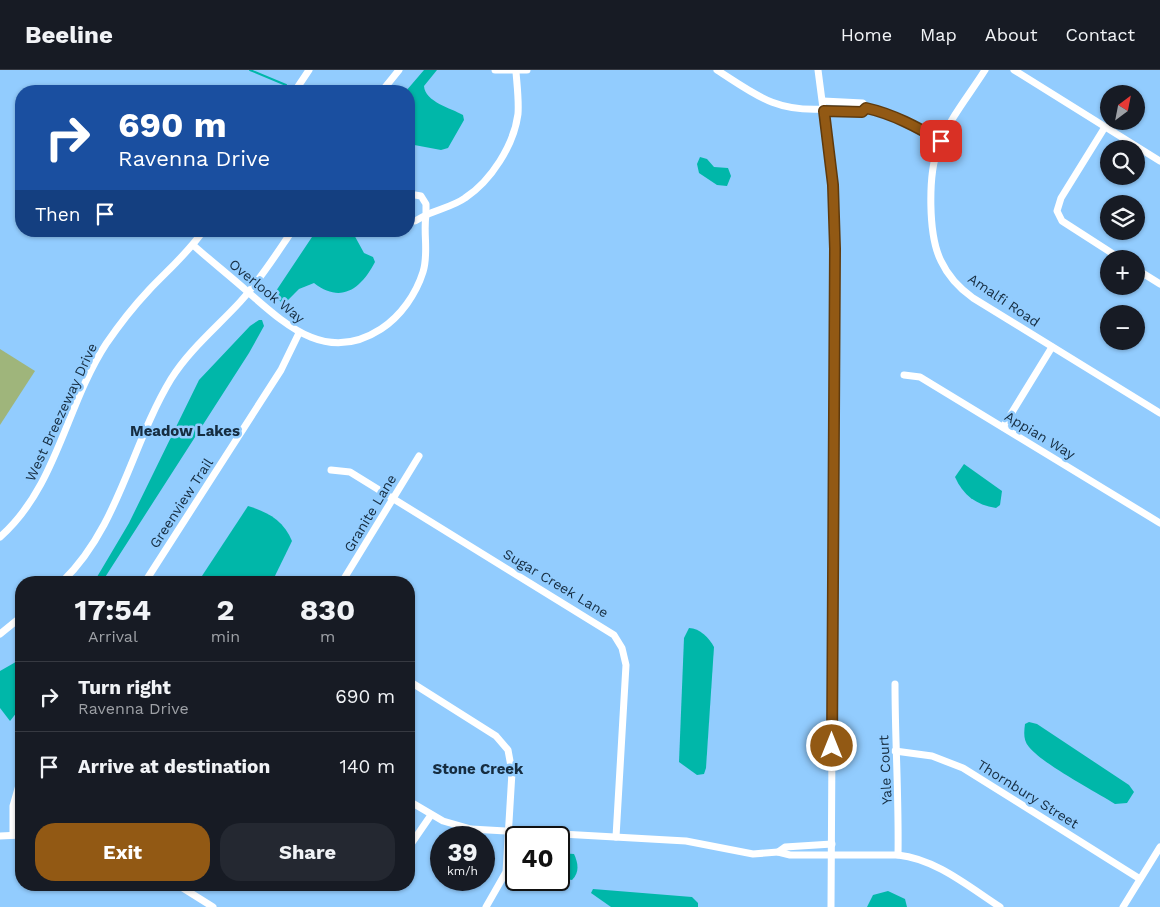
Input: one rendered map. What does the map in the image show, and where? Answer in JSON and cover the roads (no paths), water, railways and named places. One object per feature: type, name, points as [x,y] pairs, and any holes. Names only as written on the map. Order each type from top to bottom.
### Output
[{"type":"street","points":[[299,85],[309,70]]},
{"type":"street","points":[[387,85],[399,70]]},
{"type":"street","points":[[495,70],[516,72],[527,70]]},
{"type":"street","points":[[717,70],[779,106],[803,111],[862,112],[866,108]]},
{"type":"street","points":[[818,70],[833,185],[835,249],[831,907]]},
{"type":"street","name":"Amalfi Road","points":[[985,70],[941,141],[934,162],[932,184],[934,237],[940,260],[949,274],[966,293],[1160,413]]},
{"type":"street","points":[[1014,70],[1100,124]]},
{"type":"street","points":[[415,221],[458,202],[473,193],[490,175],[514,132],[518,114],[516,72]]},
{"type":"street","points":[[823,101],[863,103],[866,108],[902,120],[941,141]]},
{"type":"street","points":[[1103,130],[1060,198],[1057,211],[1062,220],[1107,250]]},
{"type":"street","points":[[1110,130],[1160,161]]},
{"type":"street","name":"Overlook Way","points":[[193,245],[248,293],[299,333],[329,341],[356,340],[376,332],[395,318],[416,289],[423,273],[427,250],[426,215],[424,200],[415,194]]},
{"type":"street","name":"West Breezeway Drive","points":[[0,537],[17,520],[36,494],[86,383],[106,345],[139,301],[199,237]]},
{"type":"street","points":[[67,576],[82,560],[98,537],[153,413],[173,376],[248,293],[288,237]]},
{"type":"street","points":[[1145,275],[1160,284]]},
{"type":"street","name":"Greenview Trail","points":[[149,576],[282,370],[299,333]]},
{"type":"street","points":[[1003,427],[1052,347]]},
{"type":"street","name":"Appian Way","points":[[904,375],[920,377],[1160,524]]},
{"type":"street","name":"Granite Lane","points":[[346,576],[419,456]]},
{"type":"street","name":"Sugar Creek Lane","points":[[331,470],[350,472],[606,628],[618,639],[624,652],[626,670],[616,837]]},
{"type":"street","points":[[0,634],[15,622]]},
{"type":"street","points":[[415,684],[492,733],[504,745],[512,765],[508,826]]},
{"type":"street","name":"Yale Court","points":[[895,684],[895,751],[899,807],[898,855]]},
{"type":"street","name":"Thornbury Street","points":[[895,751],[932,756],[963,768],[1140,879]]},
{"type":"street","points":[[0,836],[13,835],[13,806],[15,799]]},
{"type":"street","points":[[415,805],[431,815],[466,828],[505,831]]},
{"type":"street","points":[[415,838],[431,815]]},
{"type":"street","points":[[570,834],[686,841],[753,854],[778,852],[785,847],[832,844]]},
{"type":"street","points":[[1123,907],[1160,848]]},
{"type":"street","points":[[778,852],[784,855],[898,855],[916,858],[932,864],[1000,907]]},
{"type":"street","points":[[486,907],[505,874]]},
{"type":"street","points":[[188,891],[213,907]]},
{"type":"waterway","points":[[250,70],[286,85]]},
{"type":"district","name":"Meadow Lakes","points":[[185,431]]},
{"type":"district","name":"Stone Creek","points":[[478,769]]}]
